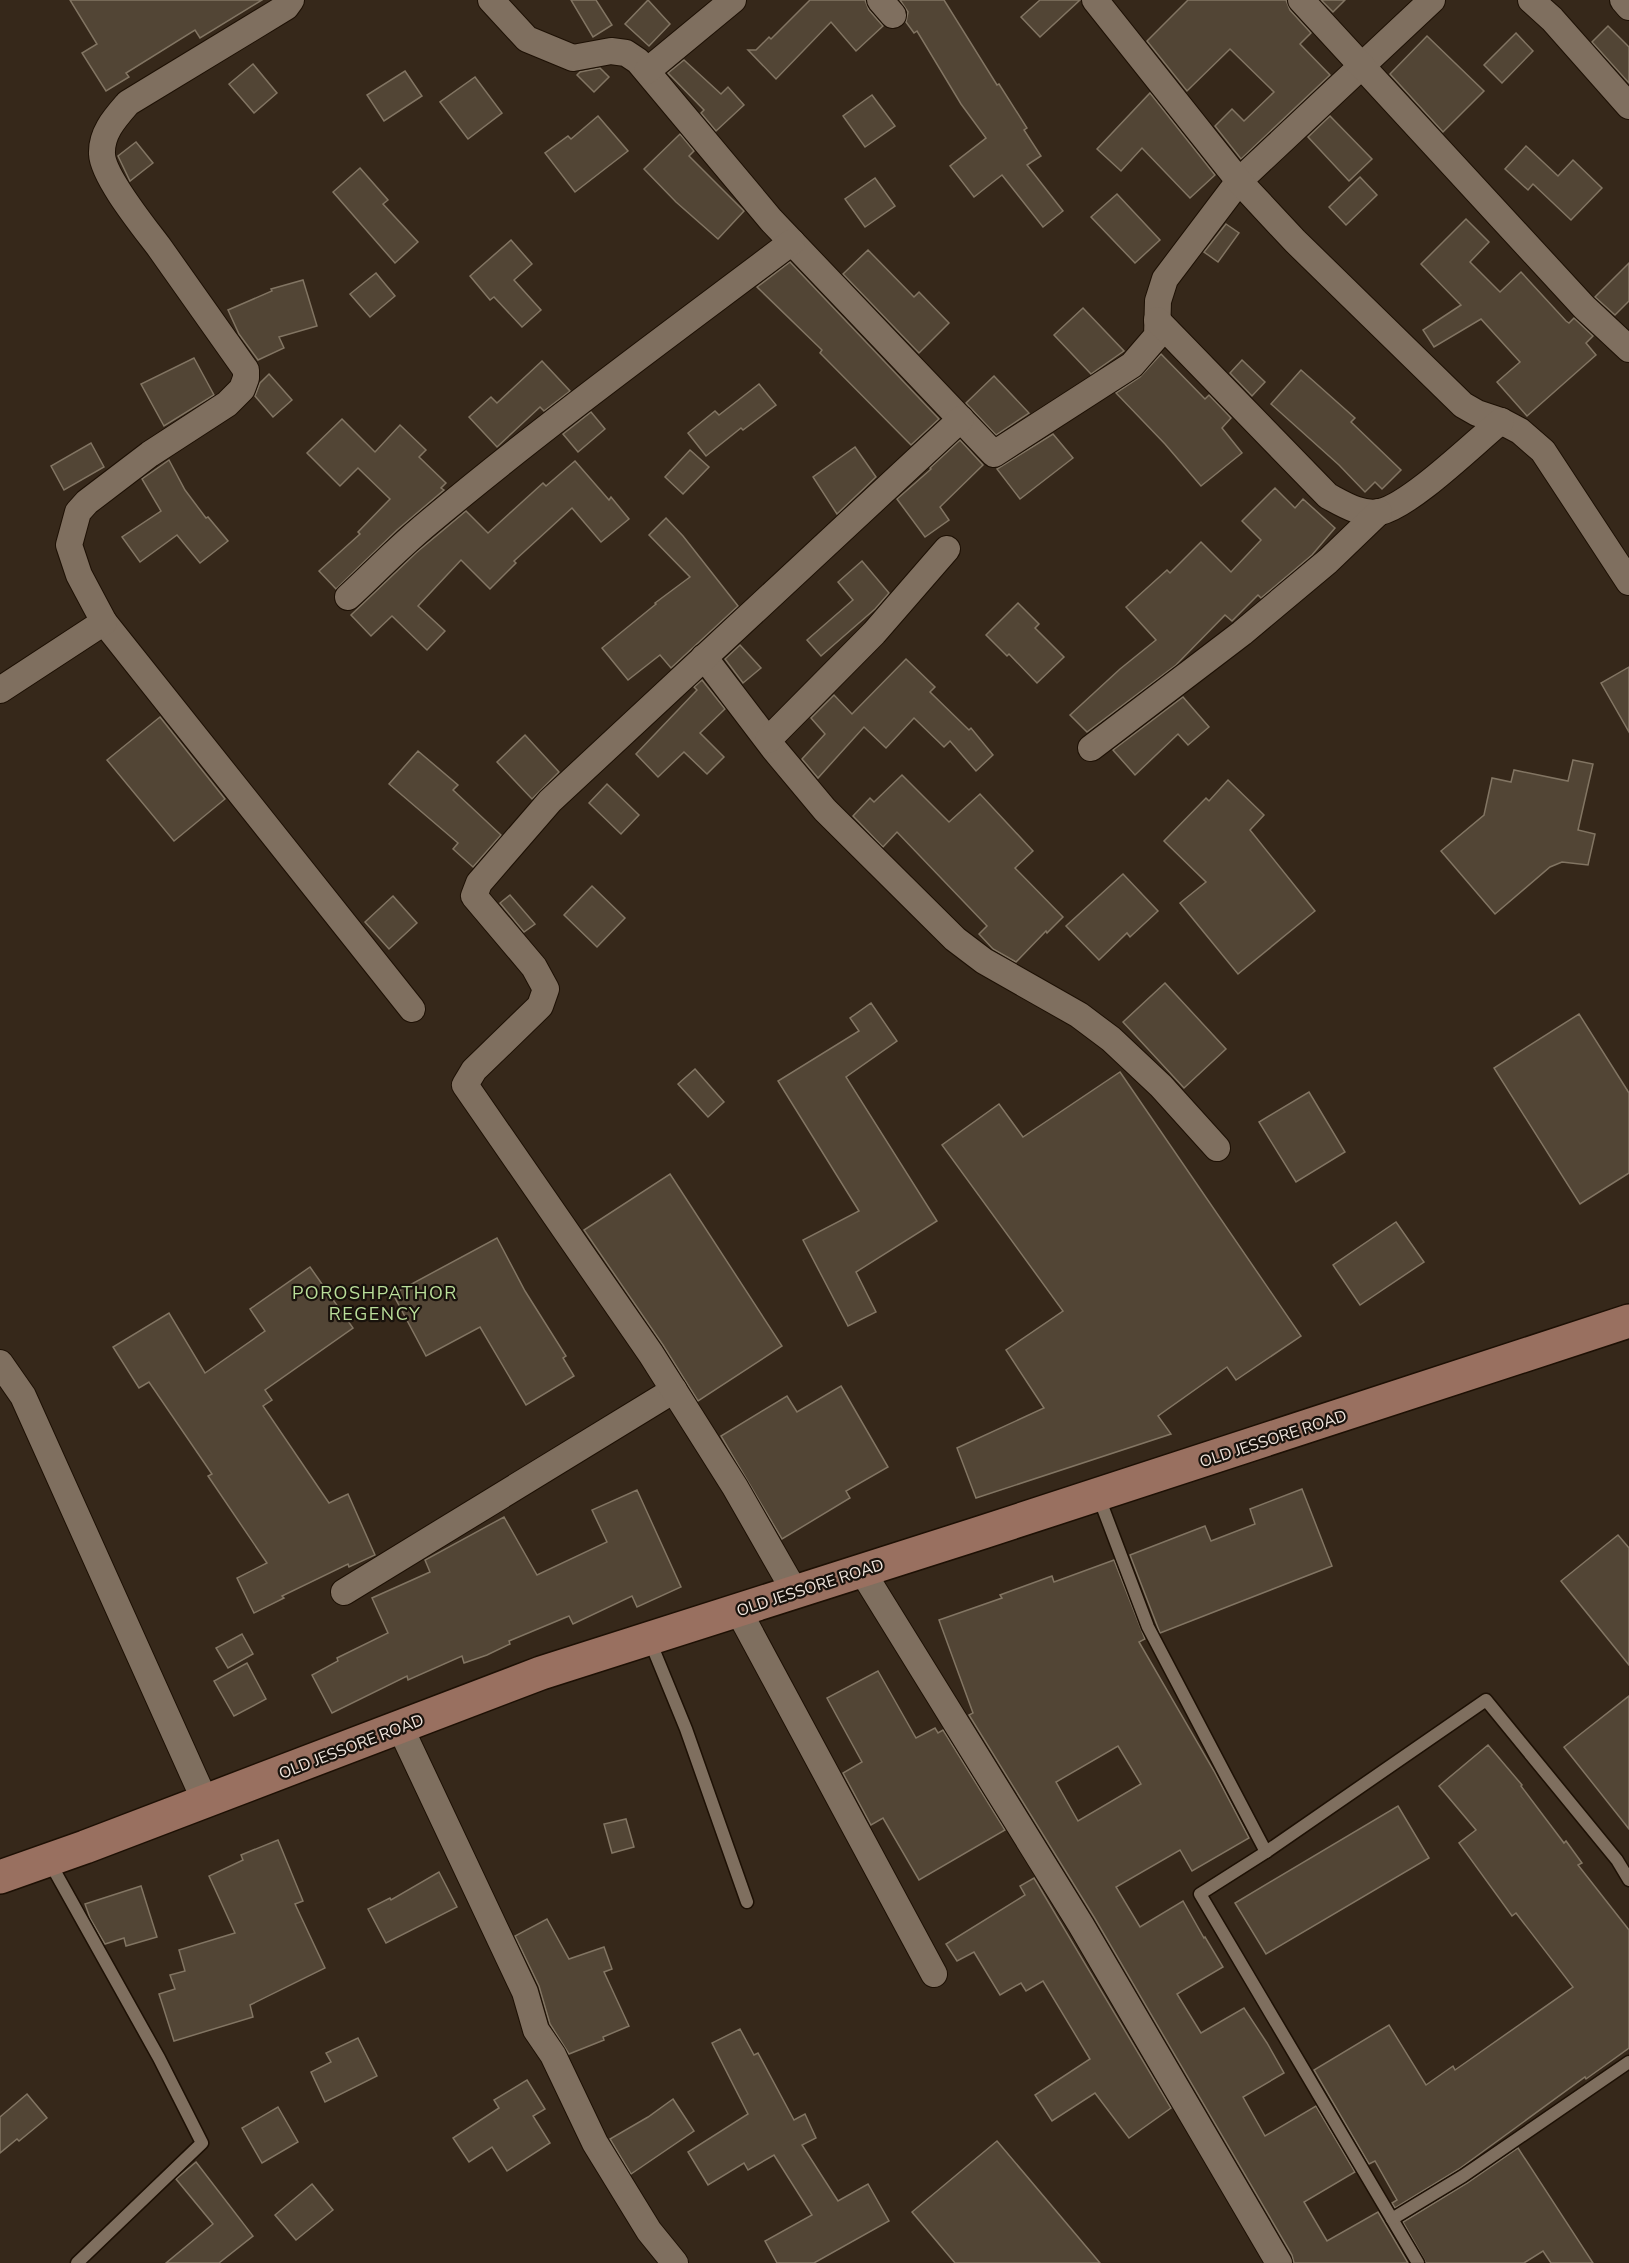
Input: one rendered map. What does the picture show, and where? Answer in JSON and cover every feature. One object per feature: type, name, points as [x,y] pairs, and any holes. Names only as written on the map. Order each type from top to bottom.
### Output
[{"type":"street","points":[[291,0],[286,7],[128,103],[113,119],[104,138],[102,155],[105,169],[246,370],[246,378],[242,389],[227,404],[150,454],[87,501],[78,512],[69,544],[78,575],[104,622],[412,1009]]},
{"type":"street","points":[[491,0],[527,39],[573,58],[610,51],[626,53],[648,71],[792,242],[994,454],[1132,365],[1156,336],[1158,301],[1165,279],[1239,181],[1432,0]]},
{"type":"street","points":[[648,71],[733,0]]},
{"type":"street","points":[[1095,0],[1239,181],[1304,249],[1463,405],[1520,431],[1543,451],[1629,582]]},
{"type":"street","points":[[1301,0],[1584,307],[1629,350]]},
{"type":"street","points":[[1531,0],[1552,19],[1629,106]]},
{"type":"street","points":[[1623,0],[1629,7]]},
{"type":"street","points":[[348,597],[426,524],[583,400],[792,242]]},
{"type":"street","points":[[1157,320],[1328,496],[1353,510],[1379,512]]},
{"type":"street","points":[[795,1592],[735,1486],[674,1390],[465,1085],[474,1071],[540,1006],[546,988],[534,968],[474,896],[479,883],[550,801],[961,419]]},
{"type":"street","points":[[1091,748],[1242,633],[1328,561],[1379,512],[1408,499],[1501,421]]},
{"type":"street","points":[[768,740],[874,633],[947,549]]},
{"type":"street","points":[[0,690],[104,622]]},
{"type":"street","points":[[705,657],[825,810],[955,939],[984,961],[1079,1015],[1111,1039],[1161,1086],[1217,1148]]},
{"type":"street","name":"OLD JESSORE ROAD","points":[[0,1877],[541,1673],[1098,1495],[1629,1321]]},
{"type":"street","points":[[0,1363],[23,1396],[205,1801]]},
{"type":"street","points":[[344,1592],[674,1390]]},
{"type":"street","points":[[861,1571],[1081,1925],[1280,2263]]},
{"type":"street","points":[[738,1610],[934,1974]]},
{"type":"street","points":[[400,1727],[525,1992],[536,2030],[553,2055],[595,2143],[649,2231],[675,2263]]},
{"type":"lane","points":[[1098,1495],[1148,1627],[1266,1852]]},
{"type":"lane","points":[[649,1640],[686,1729],[747,1902]]},
{"type":"lane","points":[[1418,2263],[1200,1894],[1266,1852],[1486,1700],[1617,1860],[1629,1880]]},
{"type":"lane","points":[[48,1860],[159,2058],[202,2143],[76,2263]]},
{"type":"lane","points":[[1392,2219],[1463,2176],[1629,2062]]},
{"type":"building","points":[[70,0],[262,0],[200,38],[195,30],[126,73],[129,77],[106,91],[82,53],[97,44]]},
{"type":"building","points":[[571,0],[596,0],[612,25],[593,37]]},
{"type":"building","points":[[648,0],[670,24],[649,46],[625,24]]},
{"type":"building","points":[[810,0],[865,0],[869,10],[883,26],[856,51],[831,22],[776,79],[748,50],[756,50],[769,37],[771,39]]},
{"type":"building","points":[[900,0],[944,0],[1027,128],[1024,130],[1041,156],[1027,165],[1063,211],[1043,227],[1002,175],[974,197],[950,166],[986,138],[961,104],[917,31],[914,33],[906,22],[908,12]]},
{"type":"building","points":[[1040,0],[1080,0],[1040,37],[1021,17]]},
{"type":"building","points":[[1188,0],[1286,0],[1290,10],[1311,33],[1300,44],[1330,75],[1241,159],[1215,126],[1232,109],[1244,121],[1274,92],[1230,49],[1187,91],[1147,41]]},
{"type":"building","points":[[1321,0],[1345,0],[1333,12]]},
{"type":"building","points":[[1608,26],[1629,47],[1629,83],[1592,42]]},
{"type":"building","points":[[1516,33],[1533,51],[1502,83],[1484,65]]},
{"type":"building","points":[[1427,36],[1484,91],[1443,132],[1390,74]]},
{"type":"building","points":[[684,60],[721,94],[728,87],[744,105],[716,131],[701,113],[704,110],[668,73]]},
{"type":"building","points":[[253,64],[277,93],[254,113],[229,84]]},
{"type":"building","points":[[600,68],[609,77],[594,92],[577,75],[580,72]]},
{"type":"building","points":[[405,71],[422,96],[384,121],[367,95]]},
{"type":"building","points":[[475,77],[502,113],[468,139],[440,102]]},
{"type":"building","points":[[1150,93],[1215,175],[1190,198],[1142,148],[1121,171],[1097,149]]},
{"type":"building","points":[[872,95],[895,126],[865,147],[843,116]]},
{"type":"building","points":[[598,116],[628,151],[575,192],[545,153],[568,136],[571,139]]},
{"type":"building","points":[[1330,116],[1372,159],[1349,181],[1308,137]]},
{"type":"building","points":[[680,134],[694,151],[689,156],[744,211],[718,239],[676,202],[644,169]]},
{"type":"building","points":[[136,142],[153,163],[130,181],[118,156]]},
{"type":"building","points":[[1526,146],[1558,176],[1573,160],[1602,188],[1571,220],[1533,184],[1528,190],[1505,169]]},
{"type":"building","points":[[360,168],[388,200],[383,204],[418,242],[395,263],[333,192]]},
{"type":"building","points":[[1360,177],[1377,195],[1346,225],[1329,207]]},
{"type":"building","points":[[875,178],[895,206],[865,227],[845,199]]},
{"type":"building","points":[[1117,194],[1160,240],[1135,263],[1091,217]]},
{"type":"building","points":[[1466,219],[1489,242],[1470,262],[1500,292],[1521,272],[1566,321],[1569,323],[1574,318],[1593,336],[1586,343],[1596,355],[1527,416],[1497,382],[1520,362],[1481,319],[1434,347],[1423,330],[1461,305],[1421,264]]},
{"type":"building","points":[[1226,224],[1239,233],[1218,262],[1204,252]]},
{"type":"building","points":[[511,240],[532,264],[514,280],[541,310],[522,327],[494,297],[490,300],[470,276]]},
{"type":"building","points":[[868,250],[914,297],[919,292],[949,323],[919,353],[843,274]]},
{"type":"building","points":[[790,262],[939,419],[911,445],[820,353],[822,350],[757,287]]},
{"type":"building","points":[[1629,263],[1629,301],[1615,315],[1595,297]]},
{"type":"building","points":[[376,273],[395,296],[370,317],[350,294]]},
{"type":"building","points":[[303,280],[317,326],[279,337],[284,348],[258,360],[239,334],[228,310],[272,291],[271,289]]},
{"type":"building","points":[[1083,308],[1124,351],[1091,374],[1054,335]]},
{"type":"building","points":[[1161,354],[1205,399],[1209,395],[1231,418],[1222,428],[1242,453],[1201,486],[1116,393],[1140,377]]},
{"type":"building","points":[[194,358],[214,395],[164,426],[141,384]]},
{"type":"building","points":[[1242,360],[1265,382],[1252,396],[1230,373]]},
{"type":"building","points":[[542,361],[570,391],[544,411],[540,407],[497,447],[469,417],[491,397],[497,403]]},
{"type":"building","points":[[1301,370],[1355,418],[1351,422],[1401,470],[1382,489],[1375,482],[1365,492],[1339,465],[1271,404]]},
{"type":"building","points":[[269,374],[292,400],[273,417],[255,396],[260,383]]},
{"type":"building","points":[[994,376],[1029,413],[996,435],[966,403]]},
{"type":"building","points":[[759,384],[776,405],[743,430],[741,428],[706,456],[688,433],[715,411],[719,415]]},
{"type":"building","points":[[591,412],[605,429],[578,452],[563,434]]},
{"type":"building","points":[[342,419],[375,452],[400,425],[426,450],[419,457],[446,483],[441,488],[444,490],[397,530],[336,589],[319,571],[360,534],[358,532],[390,499],[358,468],[340,486],[307,453]]},
{"type":"building","points":[[1053,434],[1073,458],[1020,499],[997,469]]},
{"type":"building","points":[[960,440],[983,465],[940,507],[949,520],[925,537],[897,499]]},
{"type":"building","points":[[91,443],[104,467],[64,490],[51,466]]},
{"type":"building","points":[[855,447],[876,477],[837,514],[813,477]]},
{"type":"building","points":[[690,450],[709,467],[683,494],[665,477]]},
{"type":"building","points":[[169,460],[185,490],[206,518],[208,517],[228,541],[200,563],[177,535],[140,562],[122,537],[161,511],[142,479]]},
{"type":"building","points":[[575,461],[609,500],[611,497],[629,519],[601,542],[572,508],[514,561],[516,563],[490,589],[461,560],[418,606],[445,631],[427,650],[392,616],[371,636],[351,615],[417,552],[466,511],[488,533],[543,483],[546,486]]},
{"type":"building","points":[[1275,488],[1295,508],[1303,499],[1335,528],[1312,555],[1261,598],[1258,595],[1232,621],[1225,615],[1176,665],[1087,732],[1070,715],[1120,669],[1156,640],[1126,607],[1167,570],[1170,573],[1201,542],[1231,572],[1261,540],[1242,521]]},
{"type":"building","points":[[666,518],[738,606],[671,668],[660,655],[628,680],[602,648],[690,577],[649,535]]},
{"type":"building","points":[[862,561],[889,593],[875,609],[821,656],[807,640],[853,600],[838,582]]},
{"type":"building","points":[[1018,603],[1039,624],[1035,628],[1064,657],[1037,683],[1009,654],[1007,656],[986,635]]},
{"type":"building","points":[[740,645],[761,668],[743,683],[725,659]]},
{"type":"building","points":[[906,659],[935,687],[930,692],[969,730],[971,728],[993,755],[976,771],[950,741],[944,747],[914,718],[886,748],[864,727],[818,778],[802,759],[825,734],[811,718],[834,695],[852,714]]},
{"type":"building","points":[[1629,667],[1629,732],[1601,683]]},
{"type":"building","points":[[702,680],[725,709],[700,733],[724,757],[707,774],[684,752],[658,777],[636,754],[697,690],[694,687]]},
{"type":"building","points":[[1183,697],[1209,727],[1188,745],[1178,734],[1135,775],[1113,750]]},
{"type":"building","points":[[160,717],[225,799],[174,841],[107,760]]},
{"type":"building","points":[[525,735],[559,772],[532,799],[497,762]]},
{"type":"building","points":[[418,751],[458,785],[453,790],[501,835],[473,867],[453,849],[458,843],[389,784]]},
{"type":"building","points":[[1573,760],[1593,764],[1578,830],[1595,834],[1588,865],[1562,862],[1550,867],[1495,914],[1441,851],[1484,815],[1492,778],[1511,782],[1514,770],[1568,781]]},
{"type":"building","points":[[902,775],[949,822],[980,794],[1033,851],[1015,868],[1063,917],[1016,962],[993,949],[979,934],[987,926],[897,832],[883,847],[853,816],[870,798],[874,802]]},
{"type":"building","points":[[1228,780],[1264,815],[1250,830],[1315,911],[1238,974],[1180,903],[1206,882],[1164,841],[1206,798],[1209,801]]},
{"type":"building","points":[[607,784],[639,815],[621,834],[589,803]]},
{"type":"building","points":[[1123,874],[1158,911],[1130,937],[1127,933],[1099,960],[1066,926]]},
{"type":"building","points":[[592,886],[625,918],[597,947],[564,915]]},
{"type":"building","points":[[510,895],[535,924],[524,932],[500,903]]},
{"type":"building","points":[[393,896],[417,923],[389,949],[365,922]]},
{"type":"building","points":[[1165,983],[1226,1049],[1184,1088],[1123,1022]]},
{"type":"building","points":[[871,1003],[897,1041],[846,1077],[937,1221],[856,1272],[876,1312],[848,1326],[803,1240],[859,1211],[778,1081],[859,1031],[850,1018]]},
{"type":"building","points":[[1579,1014],[1629,1093],[1629,1173],[1580,1204],[1494,1068]]},
{"type":"building","points":[[695,1069],[724,1102],[708,1117],[678,1084]]},
{"type":"building","points":[[1120,1072],[1301,1336],[1236,1380],[1227,1367],[1158,1416],[1171,1434],[976,1498],[957,1448],[1044,1408],[1006,1350],[1063,1311],[942,1145],[999,1104],[1023,1137]]},
{"type":"building","points":[[1309,1092],[1345,1152],[1296,1182],[1259,1122]]},
{"type":"building","points":[[670,1174],[782,1346],[698,1401],[663,1345],[584,1230]]},
{"type":"building","points":[[1396,1222],[1424,1262],[1360,1305],[1333,1265]]},
{"type":"building","points":[[497,1238],[525,1291],[566,1356],[563,1358],[574,1376],[526,1405],[480,1327],[426,1356],[393,1294]]},
{"type":"building","points":[[310,1267],[353,1328],[265,1390],[272,1400],[263,1406],[329,1503],[348,1494],[375,1555],[349,1567],[348,1564],[282,1596],[284,1598],[254,1613],[237,1578],[267,1563],[208,1476],[212,1474],[149,1382],[139,1388],[113,1347],[169,1313],[205,1373],[265,1331],[250,1309]]},
{"type":"building","points":[[841,1386],[888,1467],[846,1491],[850,1498],[782,1539],[721,1436],[787,1396],[797,1412]]},
{"type":"building","points":[[1302,1489],[1332,1566],[1160,1633],[1130,1555],[1205,1526],[1211,1541],[1255,1524],[1250,1509]]},
{"type":"building","points":[[637,1490],[681,1587],[637,1607],[632,1596],[573,1624],[569,1616],[509,1641],[510,1644],[487,1655],[464,1663],[462,1656],[408,1680],[407,1676],[332,1713],[312,1675],[338,1661],[337,1658],[388,1633],[372,1598],[430,1572],[425,1560],[504,1517],[537,1575],[607,1542],[592,1510]]},
{"type":"building","points":[[1618,1535],[1629,1548],[1629,1665],[1561,1581]]},
{"type":"building","points":[[1114,1560],[1145,1639],[1139,1642],[1214,1771],[1249,1838],[1192,1871],[1180,1850],[1116,1887],[1140,1927],[1183,1901],[1223,1967],[1177,1994],[1201,2033],[1244,2008],[1267,2043],[1284,2073],[1243,2097],[1265,2136],[1316,2106],[1355,2172],[1304,2202],[1327,2241],[1378,2212],[1408,2263],[1294,2263],[1292,2255],[1094,1917],[969,1715],[973,1713],[939,1620],[1002,1598],[1000,1595],[1052,1576],[1054,1582]],"holes":[[[1118,1746],[1141,1784],[1078,1821],[1056,1782]]]},
{"type":"building","points":[[242,1634],[253,1654],[228,1668],[216,1648]]},
{"type":"building","points":[[247,1663],[266,1699],[234,1716],[214,1681]]},
{"type":"building","points":[[878,1671],[916,1738],[935,1728],[938,1733],[943,1730],[1005,1830],[919,1880],[883,1818],[871,1825],[843,1773],[862,1762],[827,1698]]},
{"type":"building","points":[[1629,1696],[1629,1829],[1564,1747]]},
{"type":"building","points":[[1488,1745],[1522,1785],[1564,1843],[1566,1841],[1582,1863],[1578,1865],[1629,1930],[1629,2048],[1586,2079],[1585,2077],[1459,2169],[1395,2208],[1392,2203],[1397,2200],[1375,2161],[1369,2164],[1314,2070],[1389,2025],[1426,2085],[1453,2066],[1455,2070],[1573,1987],[1516,1913],[1512,1916],[1459,1843],[1476,1830],[1439,1786]]},
{"type":"building","points":[[1398,1806],[1429,1858],[1266,1954],[1235,1903]]},
{"type":"building","points":[[626,1819],[634,1847],[612,1853],[604,1824]]},
{"type":"building","points":[[278,1840],[303,1901],[295,1904],[325,1968],[250,2005],[253,2017],[174,2041],[159,1994],[175,1989],[170,1975],[185,1971],[179,1950],[235,1933],[209,1876],[243,1860],[241,1855]]},
{"type":"building","points":[[439,1872],[457,1907],[386,1943],[368,1909],[390,1898],[391,1900]]},
{"type":"building","points":[[1034,1878],[1171,2108],[1129,2138],[1095,2093],[1052,2121],[1035,2095],[1090,2059],[1043,1981],[1026,1991],[1021,1983],[1000,1995],[974,1952],[957,1961],[946,1944],[1025,1895],[1020,1886]]},
{"type":"building","points":[[141,1886],[157,1937],[126,1946],[124,1938],[105,1944],[85,1904]]},
{"type":"building","points":[[547,1919],[569,1959],[604,1947],[612,1969],[604,1972],[629,2026],[603,2037],[604,2040],[569,2054],[550,2024],[539,1986],[515,1936]]},
{"type":"building","points":[[740,2029],[754,2055],[758,2053],[794,2120],[805,2114],[816,2138],[802,2145],[838,2201],[868,2184],[889,2221],[814,2263],[777,2263],[765,2241],[812,2215],[774,2155],[748,2170],[744,2163],[708,2185],[688,2152],[748,2114],[712,2043]]},
{"type":"building","points":[[358,2038],[377,2076],[325,2102],[311,2072],[331,2062],[326,2053]]},
{"type":"building","points":[[527,2080],[545,2109],[533,2116],[550,2143],[507,2171],[492,2147],[469,2162],[453,2138],[499,2108],[494,2100]]},
{"type":"building","points":[[27,2094],[47,2118],[0,2153],[0,2117]]},
{"type":"building","points":[[673,2099],[694,2131],[631,2174],[610,2139]]},
{"type":"building","points":[[278,2107],[298,2142],[262,2163],[242,2128]]},
{"type":"building","points":[[997,2141],[1100,2263],[955,2263],[912,2212]]},
{"type":"building","points":[[1518,2148],[1593,2263],[1551,2263],[1543,2251],[1524,2263],[1426,2263],[1403,2222],[1467,2183]]},
{"type":"building","points":[[196,2162],[253,2236],[219,2263],[166,2263],[213,2224],[176,2179]]},
{"type":"building","points":[[312,2184],[333,2210],[296,2240],[275,2215]]},
{"type":"district","name":"POROSHPATHOR REGENCY","points":[[375,1303]]}]
